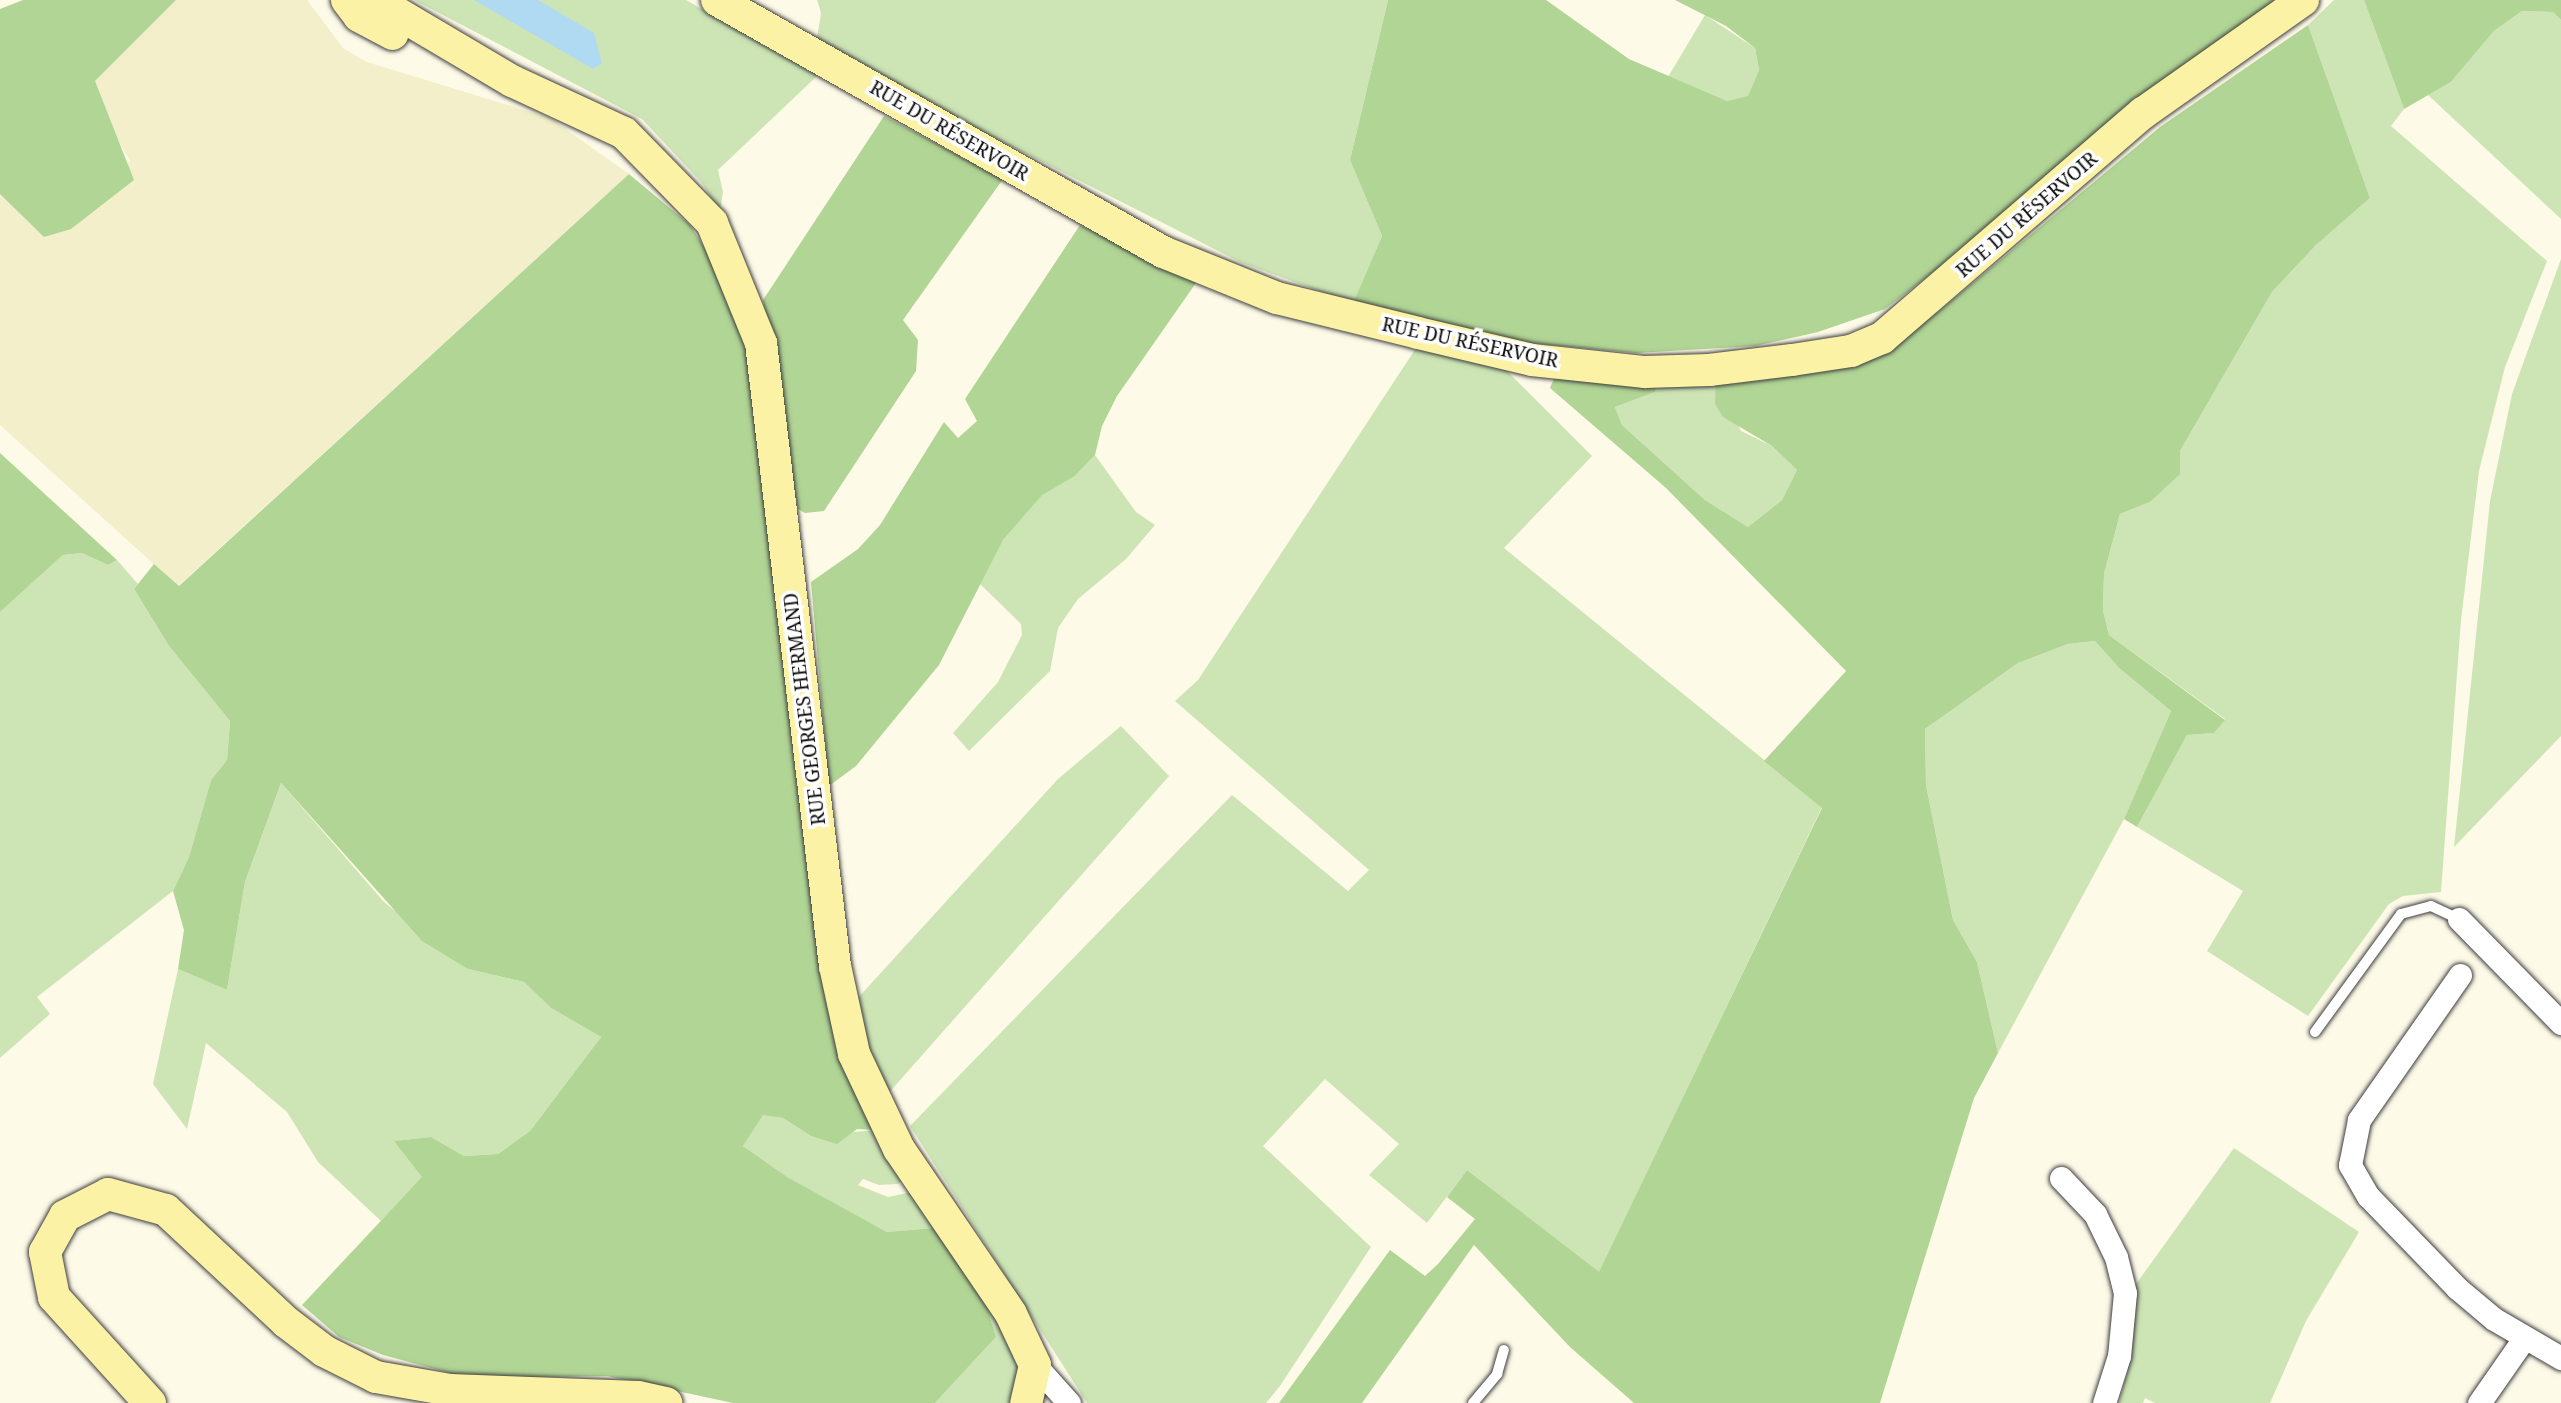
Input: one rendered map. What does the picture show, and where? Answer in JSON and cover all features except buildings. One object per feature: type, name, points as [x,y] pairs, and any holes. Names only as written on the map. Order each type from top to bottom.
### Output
[{"type":"street","name":"RUE GEORGES HERMAND","points":[[347,0],[359,16],[419,48],[512,81],[624,132],[712,223],[761,343],[835,967],[854,1054],[899,1149],[1011,1314],[1035,1365]]},
{"type":"street","name":"RUE GEORGES HERMAND","points":[[375,0],[512,81]]},
{"type":"street","name":"RUE DU RÉSERVOIR","points":[[717,0],[1163,252],[1277,298],[1532,360],[1645,372],[1709,370],[1792,360],[1850,351],[1882,338],[2143,113],[2304,0]]},
{"type":"street","points":[[2459,919],[2561,1023]]},
{"type":"street","points":[[2460,975],[2359,1120],[2350,1165],[2368,1196],[2457,1288],[2494,1320],[2561,1358]]},
{"type":"street","points":[[2061,1178],[2095,1214],[2116,1257],[2125,1293],[2119,1356],[2104,1403]]},
{"type":"street","points":[[150,1403],[54,1297],[45,1252],[65,1216],[108,1194],[166,1210],[286,1322],[324,1351],[376,1377],[450,1390],[638,1397],[666,1403]]},
{"type":"street","points":[[2479,1403],[2525,1337]]},
{"type":"street","points":[[1026,1403],[1035,1365]]},
{"type":"street","points":[[1035,1365],[1069,1403]]},
{"type":"lane","points":[[2315,1032],[2401,914],[2431,906],[2459,919]]},
{"type":"lane","points":[[1473,1403],[1497,1374],[1504,1350]]},
{"type":"shaded area","points":[[176,0],[307,0],[343,48],[367,62],[550,118],[629,174],[178,586],[0,425],[0,194],[45,237],[130,161],[109,124],[95,81]]},
{"type":"green space","points":[[23,0],[176,0],[95,81],[134,180],[71,229],[44,237],[0,194],[0,9]]},
{"type":"green space","points":[[414,0],[686,0],[818,75],[718,170],[723,192],[720,211],[701,182],[642,119]]},
{"type":"green space","points":[[817,0],[1388,0],[1350,160],[1382,236],[1353,303],[1242,263],[833,56],[817,38],[821,13]]},
{"type":"green space","points":[[1388,0],[1546,0],[1629,59],[1727,101],[1748,96],[1759,70],[1755,48],[1726,26],[1675,0],[2289,0],[1885,309],[1818,332],[1755,346],[1636,353],[1508,341],[1353,303],[1382,236],[1350,160]]},
{"type":"green space","points":[[2334,0],[2364,0],[2404,109],[2391,126],[2547,261],[2505,367],[2479,471],[2461,620],[2441,892],[2403,896],[2389,904],[2308,1016],[2207,951],[2243,891],[2137,827],[2187,735],[2214,733],[2225,719],[2109,635],[2103,610],[2104,574],[2120,514],[2150,502],[2179,474],[2180,451],[2272,292],[2316,245],[2370,198],[2308,25]]},
{"type":"green space","points":[[2364,0],[2561,0],[2561,20],[2553,12],[2522,11],[2494,31],[2451,82],[2404,109]]},
{"type":"green space","points":[[2522,11],[2553,12],[2561,20],[2561,219],[2428,95],[2451,82],[2494,31]]},
{"type":"green space","points":[[1705,15],[1755,48],[1759,70],[1748,97],[1727,101],[1668,77]]},
{"type":"green space","points":[[2308,25],[2370,198],[2316,245],[2272,292],[2180,451],[2180,474],[2150,502],[2120,514],[2104,574],[2103,610],[2109,635],[2225,720],[2214,733],[2187,735],[2137,827],[2124,819],[2171,711],[2119,668],[2095,641],[2068,644],[2018,663],[1925,729],[1926,785],[1953,920],[1977,962],[1998,1053],[1974,1098],[1880,1403],[1634,1403],[1570,1347],[1474,1245],[1362,1403],[1279,1403],[1390,1250],[1425,1276],[1475,1219],[1447,1197],[1467,1170],[1599,1272],[1822,808],[1764,761],[1846,671],[1666,488],[1550,388],[1556,374],[1658,382],[1655,392],[1615,407],[1622,425],[1705,500],[1748,527],[1782,500],[1797,470],[1772,446],[1723,417],[1715,404],[1716,380],[1938,312],[2160,127]]},
{"type":"green space","points":[[884,116],[1003,179],[903,320],[918,340],[916,371],[824,511],[805,513],[798,509],[780,419],[763,300]]},
{"type":"green space","points":[[629,174],[690,225],[721,273],[748,329],[876,1130],[857,1129],[837,1144],[811,1136],[783,1118],[763,1115],[743,1146],[787,1177],[887,1232],[933,1228],[986,1304],[996,1337],[935,1403],[733,1403],[607,1376],[469,1378],[383,1355],[339,1337],[302,1305],[422,1177],[394,1141],[431,1137],[464,1156],[498,1154],[530,1131],[601,1037],[551,1008],[524,982],[468,969],[422,941],[281,783],[245,882],[227,990],[178,969],[184,930],[173,891],[189,857],[211,780],[227,760],[230,721],[169,646],[134,589],[154,564],[179,586]]},
{"type":"green space","points":[[1080,225],[1198,280],[1117,396],[1102,426],[1095,455],[1075,476],[1042,495],[1003,540],[939,665],[856,766],[829,786],[811,582],[858,549],[880,525],[944,422],[958,438],[977,421],[965,399]]},
{"type":"green space","points":[[2561,259],[2561,736],[2454,847],[2490,501],[2512,394]]},
{"type":"green space","points":[[1418,345],[1505,369],[1592,456],[1504,548],[1822,807],[1599,1273],[1467,1170],[1427,1223],[1369,1175],[1399,1144],[1325,1079],[1263,1146],[1371,1247],[1280,1386],[1266,1403],[1087,1403],[910,1126],[1232,795],[1348,891],[1369,870],[1175,701],[1198,680]]},
{"type":"green space","points":[[1716,380],[1741,431],[1772,446],[1797,470],[1782,500],[1748,527],[1705,500],[1622,425],[1615,407],[1655,392],[1658,382]]},
{"type":"green space","points":[[0,453],[117,560],[108,565],[82,553],[63,555],[0,612]]},
{"type":"green space","points":[[1095,455],[1136,512],[1155,525],[1126,559],[1078,599],[1058,628],[1050,671],[969,751],[953,733],[998,682],[1022,635],[1021,624],[978,582],[1003,540],[1042,494],[1075,476]]},
{"type":"green space","points":[[82,553],[108,565],[117,560],[138,584],[134,589],[169,646],[230,721],[227,760],[211,780],[189,857],[173,891],[37,997],[50,1014],[0,1058],[0,612],[63,555]]},
{"type":"green space","points":[[2095,641],[2119,668],[2171,711],[2124,819],[1998,1053],[1977,962],[1953,920],[1926,785],[1925,729],[2018,663],[2068,644]]},
{"type":"green space","points":[[1121,726],[1169,776],[886,1096],[866,1046],[856,1000],[1058,779]]},
{"type":"green space","points":[[281,783],[384,902],[468,969],[524,982],[551,1008],[601,1037],[530,1131],[498,1154],[464,1156],[431,1137],[395,1141],[423,1177],[381,1221],[318,1162],[287,1112],[206,1043],[187,1129],[153,1084],[178,969],[227,990],[245,882]]},
{"type":"green space","points":[[763,1114],[783,1118],[811,1136],[876,1130],[905,1178],[898,1184],[879,1185],[863,1179],[858,1185],[888,1197],[912,1192],[933,1228],[887,1232],[786,1177],[743,1146]]},
{"type":"green space","points":[[2234,1148],[2359,1232],[2306,1321],[2270,1403],[2155,1403],[2145,1398],[2143,1403],[2119,1403],[2130,1360],[2131,1291]]},
{"type":"green space","points":[[986,1304],[1016,1345],[1022,1370],[1012,1403],[935,1403],[996,1337]]},
{"type":"water","points":[[474,0],[538,0],[594,33],[602,63],[593,69]]}]
